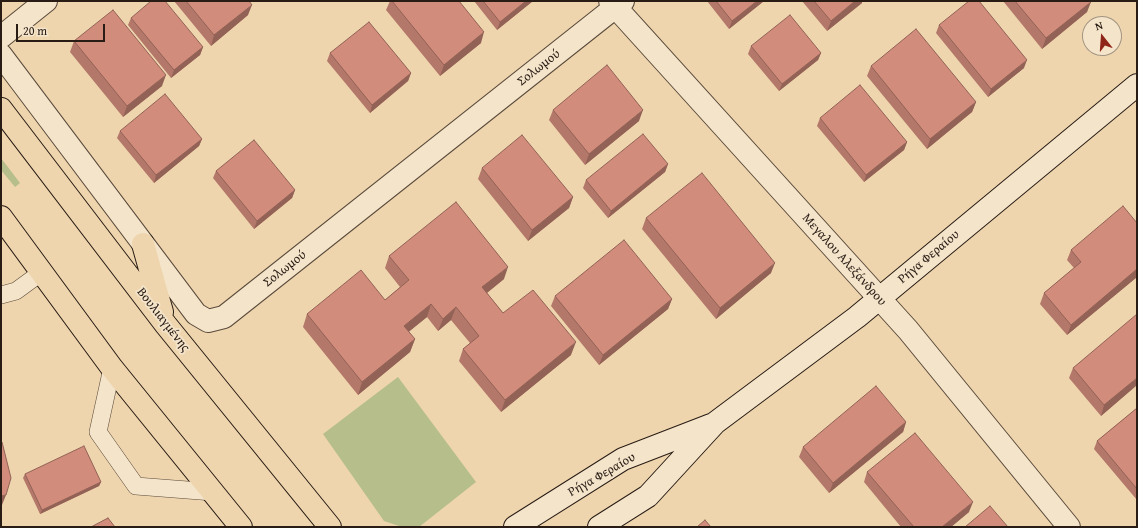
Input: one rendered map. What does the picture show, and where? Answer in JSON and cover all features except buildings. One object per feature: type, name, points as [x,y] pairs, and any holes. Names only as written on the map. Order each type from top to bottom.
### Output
[{"type":"main road","name":"Βουλιαγμένης","points":[[1,109],[166,325],[330,527]]},
{"type":"main road","points":[[1,217],[112,368],[240,526]]},
{"type":"main road","points":[[143,244],[166,325]]},
{"type":"street","points":[[1,37],[46,1]]},
{"type":"street","name":"Σολωμού","points":[[1,55],[196,314],[208,321],[224,317],[616,3]]},
{"type":"street","name":"Μεγαλου Αλεξάνδρου","points":[[616,3],[908,330],[1069,527]]},
{"type":"street","name":"Ρήγα Φεραίου","points":[[599,527],[648,496],[716,423],[857,317],[1137,85]]},
{"type":"street","name":"Ρήγα Φεραίου","points":[[515,527],[623,459],[716,423]]},
{"type":"lane","points":[[1,295],[16,291],[42,272]]},
{"type":"lane","points":[[112,368],[98,432],[136,486],[213,492]]},
{"type":"green space","points":[[1,158],[20,183],[15,187],[1,170]]},
{"type":"green space","points":[[398,377],[476,482],[419,527],[402,527],[384,521],[323,434]]}]
